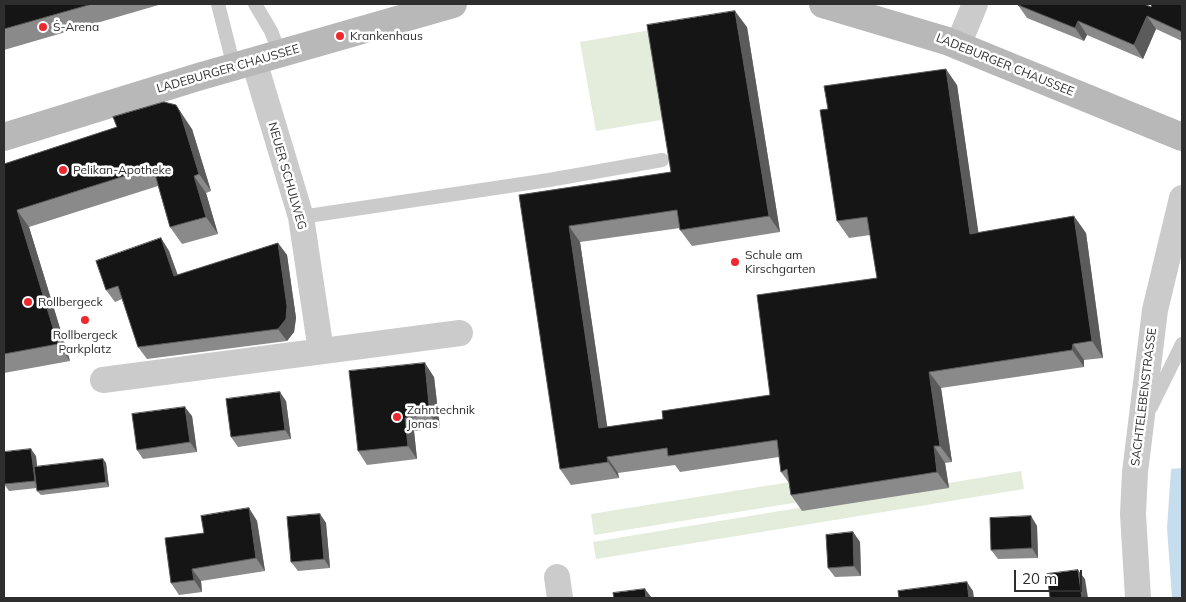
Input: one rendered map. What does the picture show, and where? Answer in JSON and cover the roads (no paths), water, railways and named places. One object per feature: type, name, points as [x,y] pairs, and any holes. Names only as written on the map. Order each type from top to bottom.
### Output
[{"type":"main road","name":"LADEBURGER CHAUSSEE","points":[[4,137],[244,64],[453,4]]},
{"type":"main road","name":"LADEBURGER CHAUSSEE","points":[[823,4],[958,45],[1182,137]]},
{"type":"street","points":[[958,45],[975,4]]},
{"type":"street","name":"NEUER SCHULWEG","points":[[244,64],[301,217],[321,351]]},
{"type":"street","name":"SACHTELEBENSTRASSE","points":[[1138,598],[1133,514],[1135,472],[1156,310],[1181,205]]},
{"type":"street","points":[[103,380],[460,333]]},
{"type":"lane","points":[[218,4],[244,64]]},
{"type":"lane","points":[[256,4],[271,31],[280,54]]},
{"type":"lane","points":[[301,217],[549,180],[662,160]]},
{"type":"lane","points":[[1142,423],[1182,344]]},
{"type":"water","points":[[1182,468],[1182,598],[1172,598],[1167,528],[1171,469]]},
{"type":"place","name":"Ṡ-Arena","points":[[43,27]]},
{"type":"place","name":"Krankenhaus","points":[[340,36]]},
{"type":"place","name":"Pelikan-Apotheke","points":[[63,170]]},
{"type":"place","name":"Schule am Kirschgarten","points":[[735,262]]},
{"type":"place","name":"Rollbergeck","points":[[28,302]]},
{"type":"place","name":"Rollbergeck Parkplatz","points":[[85,320]]},
{"type":"place","name":"Zahntechnik Jonas","points":[[397,417]]}]
